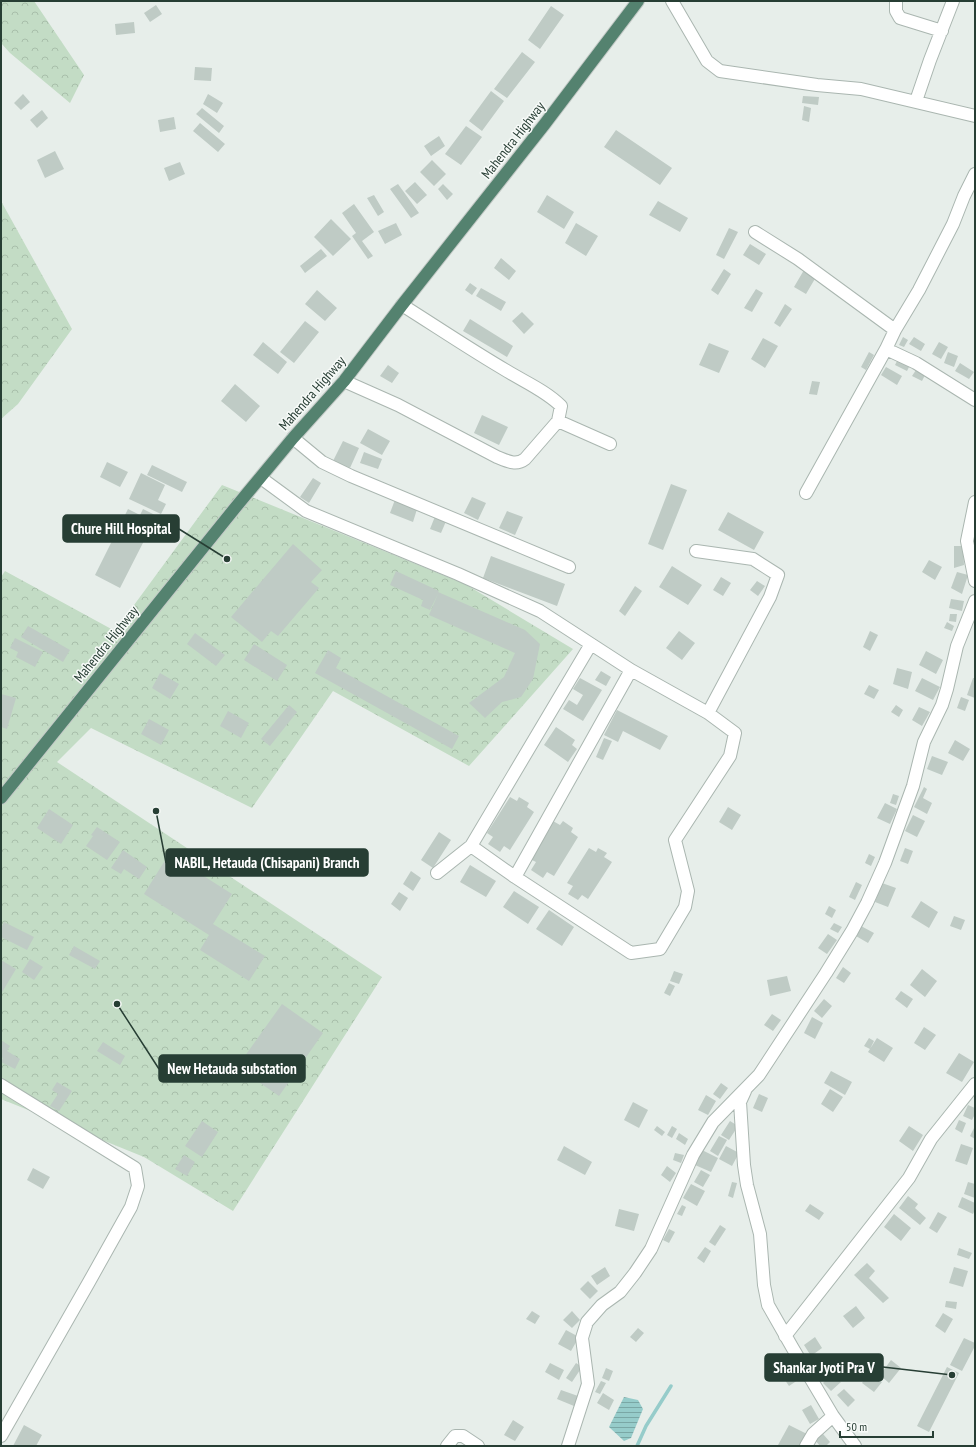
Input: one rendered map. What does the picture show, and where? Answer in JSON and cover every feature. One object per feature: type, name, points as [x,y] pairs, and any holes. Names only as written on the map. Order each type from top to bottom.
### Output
[{"type":"highway","name":"Mahendra Highway","points":[[1,798],[234,508],[261,478],[293,438],[344,381],[402,304],[544,125],[638,1]]},
{"type":"street","points":[[672,1],[707,61],[720,71],[817,85],[860,89],[975,116]]},
{"type":"street","points":[[896,1],[896,11],[900,18],[942,31]]},
{"type":"street","points":[[916,101],[953,1]]},
{"type":"street","points":[[806,493],[886,349],[895,330],[919,290],[975,174]]},
{"type":"street","points":[[755,232],[798,259],[895,330]]},
{"type":"street","points":[[344,381],[398,405],[497,457],[512,463],[521,462],[525,459],[558,422],[561,406],[555,401],[402,304]]},
{"type":"street","points":[[886,349],[916,363],[975,400]]},
{"type":"street","points":[[558,422],[610,444]]},
{"type":"street","points":[[293,438],[322,462],[351,476],[569,567]]},
{"type":"street","points":[[261,478],[306,511],[458,574],[540,611],[631,670],[708,713],[735,733],[730,756],[676,840],[688,891],[685,907],[660,949],[631,953],[515,877],[472,846]]},
{"type":"street","points":[[975,502],[967,541],[975,581]]},
{"type":"street","points":[[696,551],[753,559],[778,575],[770,597],[708,713]]},
{"type":"street","points":[[568,1446],[588,1384],[582,1338],[587,1322],[602,1305],[620,1292],[635,1274],[651,1249],[693,1154],[713,1122],[759,1075],[852,931],[867,903],[885,863],[913,786],[924,742],[942,705],[957,646],[975,601]]},
{"type":"street","points":[[437,873],[472,846],[591,644]]},
{"type":"street","points":[[515,877],[631,670]]},
{"type":"street","points":[[785,1336],[909,1178],[931,1139],[975,1084]]},
{"type":"street","points":[[1,1085],[136,1168],[138,1186],[131,1207],[1,1436]]},
{"type":"street","points":[[747,1087],[740,1102],[747,1185],[760,1234],[764,1285],[768,1305],[833,1416],[855,1446]]},
{"type":"street","points":[[806,1446],[813,1434],[833,1416]]},
{"type":"street","points":[[447,1446],[455,1436],[463,1436],[478,1446]]},
{"type":"green space","points":[[1,1],[34,1],[84,75],[70,103],[10,53],[1,43]]},
{"type":"green space","points":[[1,201],[72,329],[18,404],[1,419]]},
{"type":"green space","points":[[222,485],[465,584],[573,649],[469,766],[333,691],[252,808],[91,728],[57,762],[382,977],[233,1211],[144,1157],[1,1099],[1,577],[5,571],[115,631]]},
{"type":"water","points":[[624,1397],[638,1400],[643,1409],[631,1438],[624,1441],[609,1427]]},
{"type":"building","points":[[156,5],[162,14],[150,22],[144,13]]},
{"type":"building","points":[[551,6],[564,15],[540,49],[528,40]]},
{"type":"building","points":[[134,22],[135,33],[116,35],[115,24]]},
{"type":"building","points":[[522,52],[535,62],[507,98],[494,89]]},
{"type":"building","points":[[195,67],[212,68],[211,81],[194,80]]},
{"type":"building","points":[[491,91],[504,101],[482,131],[469,121]]},
{"type":"building","points":[[23,94],[30,102],[21,110],[14,103]]},
{"type":"building","points":[[208,94],[223,103],[217,113],[203,104]]},
{"type":"building","points":[[803,96],[819,97],[818,105],[802,103]]},
{"type":"building","points":[[804,106],[811,108],[809,122],[802,120]]},
{"type":"building","points":[[202,108],[224,126],[219,133],[196,114]]},
{"type":"building","points":[[42,110],[48,118],[37,128],[30,120]]},
{"type":"building","points":[[174,117],[176,129],[160,132],[158,120]]},
{"type":"building","points":[[200,123],[225,144],[218,152],[193,131]]},
{"type":"building","points":[[466,126],[482,137],[461,165],[445,154]]},
{"type":"building","points":[[616,130],[672,168],[660,185],[604,147]]},
{"type":"building","points":[[439,136],[445,146],[431,156],[424,146]]},
{"type":"building","points":[[55,151],[64,169],[45,178],[37,160]]},
{"type":"building","points":[[432,160],[446,174],[434,186],[420,172]]},
{"type":"building","points":[[180,162],[185,174],[169,181],[164,168]]},
{"type":"building","points":[[415,182],[427,195],[417,204],[405,191]]},
{"type":"building","points":[[398,184],[419,213],[411,218],[390,189]]},
{"type":"building","points":[[443,184],[453,194],[447,200],[438,189]]},
{"type":"building","points":[[374,195],[384,212],[378,216],[367,198]]},
{"type":"building","points":[[547,195],[574,212],[564,229],[537,212]]},
{"type":"building","points":[[658,201],[688,218],[680,232],[649,215]]},
{"type":"building","points":[[354,204],[374,232],[362,241],[373,256],[368,259],[352,236],[356,233],[342,213]]},
{"type":"building","points":[[331,219],[351,239],[333,256],[314,237]]},
{"type":"building","points":[[396,223],[402,235],[385,244],[378,231]]},
{"type":"building","points":[[576,223],[598,236],[586,256],[565,243]]},
{"type":"building","points":[[729,228],[738,232],[724,259],[716,255]]},
{"type":"building","points":[[750,244],[766,254],[759,265],[743,255]]},
{"type":"building","points":[[321,249],[327,256],[305,273],[300,266]]},
{"type":"building","points":[[501,258],[516,271],[509,280],[494,268]]},
{"type":"building","points":[[724,269],[731,274],[718,295],[711,290]]},
{"type":"building","points":[[804,270],[816,277],[806,294],[794,287]]},
{"type":"building","points":[[470,283],[477,288],[472,295],[465,290]]},
{"type":"building","points":[[481,288],[506,302],[501,311],[476,296]]},
{"type":"building","points":[[756,289],[763,293],[752,312],[744,308]]},
{"type":"building","points":[[317,290],[337,308],[325,321],[305,304]]},
{"type":"building","points":[[785,304],[792,309],[780,327],[774,323]]},
{"type":"building","points":[[522,312],[534,324],[524,334],[512,321]]},
{"type":"building","points":[[470,319],[513,346],[507,357],[463,331]]},
{"type":"building","points":[[305,321],[319,332],[294,363],[280,352]]},
{"type":"building","points":[[903,337],[908,340],[904,347],[899,345]]},
{"type":"building","points":[[914,337],[925,344],[921,351],[909,344]]},
{"type":"building","points":[[763,338],[778,346],[765,368],[751,359]]},
{"type":"building","points":[[263,342],[287,362],[278,374],[253,355]]},
{"type":"building","points":[[939,342],[948,347],[941,359],[932,354]]},
{"type":"building","points":[[709,343],[729,351],[719,373],[699,365]]},
{"type":"building","points":[[869,352],[874,355],[866,370],[861,367]]},
{"type":"building","points":[[948,352],[958,356],[954,367],[944,363]]},
{"type":"building","points":[[898,359],[910,365],[907,371],[895,365]]},
{"type":"building","points":[[960,363],[974,372],[969,379],[955,371]]},
{"type":"building","points":[[388,365],[399,373],[392,383],[380,376]]},
{"type":"building","points":[[886,367],[902,376],[897,385],[881,375]]},
{"type":"building","points":[[916,370],[925,375],[922,381],[912,376]]},
{"type":"building","points":[[812,381],[820,382],[817,395],[809,394]]},
{"type":"building","points":[[235,384],[260,406],[246,422],[221,401]]},
{"type":"building","points":[[482,415],[508,427],[499,445],[474,433]]},
{"type":"building","points":[[368,429],[390,441],[382,455],[360,443]]},
{"type":"building","points":[[343,441],[359,448],[350,468],[333,461]]},
{"type":"building","points":[[364,452],[382,459],[378,469],[360,463]]},
{"type":"building","points":[[107,462],[128,472],[120,487],[100,477]]},
{"type":"building","points":[[152,465],[187,482],[182,492],[147,475]]},
{"type":"building","points":[[141,473],[165,485],[158,500],[166,504],[161,514],[129,499]]},
{"type":"building","points":[[313,478],[321,483],[309,503],[300,497]]},
{"type":"building","points":[[671,484],[687,490],[663,550],[648,544]]},
{"type":"building","points":[[396,497],[418,506],[413,522],[390,513]]},
{"type":"building","points":[[472,497],[486,503],[478,520],[464,513]]},
{"type":"building","points":[[128,509],[140,515],[143,509],[165,520],[156,537],[148,533],[120,588],[95,575]]},
{"type":"building","points":[[507,511],[523,517],[515,535],[499,528]]},
{"type":"building","points":[[728,512],[764,532],[754,550],[718,530]]},
{"type":"building","points":[[436,514],[447,519],[441,533],[430,529]]},
{"type":"building","points":[[293,544],[322,570],[311,582],[319,588],[278,636],[271,631],[262,642],[231,617]]},
{"type":"building","points":[[954,546],[963,546],[964,565],[954,568]]},
{"type":"building","points":[[491,556],[565,584],[557,606],[483,578]]},
{"type":"building","points":[[929,560],[942,567],[935,580],[922,572]]},
{"type":"building","points":[[672,566],[702,585],[688,605],[659,587]]},
{"type":"building","points":[[396,571],[439,591],[438,592],[525,630],[540,644],[533,679],[521,697],[502,702],[485,718],[469,703],[504,677],[515,653],[429,615],[438,594],[430,610],[421,606],[423,600],[390,585]]},
{"type":"building","points":[[957,572],[968,575],[962,594],[951,588]]},
{"type":"building","points":[[721,577],[731,583],[723,596],[713,590]]},
{"type":"building","points":[[757,581],[765,586],[758,596],[750,590]]},
{"type":"building","points":[[635,586],[642,591],[625,616],[619,611]]},
{"type":"building","points":[[951,599],[964,601],[962,611],[949,608]]},
{"type":"building","points":[[950,614],[957,614],[956,622],[949,621]]},
{"type":"building","points":[[947,622],[954,626],[952,631],[944,628]]},
{"type":"building","points":[[28,626],[70,650],[63,662],[21,637]]},
{"type":"building","points":[[679,631],[695,643],[682,660],[666,648]]},
{"type":"building","points":[[870,631],[878,635],[870,651],[863,647]]},
{"type":"building","points":[[195,633],[225,655],[216,666],[187,644]]},
{"type":"building","points":[[15,638],[43,652],[35,667],[16,657],[18,652],[10,648]]},
{"type":"building","points":[[254,644],[287,665],[277,681],[244,660]]},
{"type":"building","points":[[328,650],[341,658],[336,668],[459,736],[452,749],[315,673]]},
{"type":"building","points":[[926,651],[943,660],[936,674],[919,665]]},
{"type":"building","points":[[897,668],[912,672],[908,689],[893,684]]},
{"type":"building","points":[[601,671],[611,677],[606,686],[595,680]]},
{"type":"building","points":[[160,673],[179,684],[170,699],[152,688]]},
{"type":"building","points":[[580,678],[602,690],[583,721],[563,709],[569,700],[577,705],[583,695],[573,689]]},
{"type":"building","points":[[922,678],[940,687],[933,700],[915,691]]},
{"type":"building","points":[[973,678],[975,678],[975,698],[967,695]]},
{"type":"building","points":[[869,685],[879,690],[874,699],[864,694]]},
{"type":"building","points":[[1,694],[16,698],[7,729],[1,727]]},
{"type":"building","points":[[961,697],[969,700],[965,711],[957,708]]},
{"type":"building","points":[[289,705],[297,712],[270,746],[261,739]]},
{"type":"building","points":[[896,705],[903,710],[899,717],[891,712]]},
{"type":"building","points":[[919,707],[930,712],[922,726],[912,720]]},
{"type":"building","points":[[617,710],[668,736],[660,750],[623,731],[618,742],[604,735]]},
{"type":"building","points":[[228,711],[249,723],[241,738],[220,726]]},
{"type":"building","points":[[149,719],[169,730],[161,745],[141,734]]},
{"type":"building","points":[[556,727],[575,740],[572,745],[577,749],[568,762],[544,745]]},
{"type":"building","points":[[604,738],[612,741],[603,760],[596,757]]},
{"type":"building","points":[[955,740],[970,749],[963,761],[948,753]]},
{"type":"building","points":[[932,756],[948,762],[942,775],[927,769]]},
{"type":"building","points":[[924,787],[927,789],[923,798],[932,803],[927,814],[914,807]]},
{"type":"building","points":[[893,794],[899,796],[896,805],[890,803]]},
{"type":"building","points":[[510,797],[517,801],[519,797],[529,803],[527,807],[534,812],[510,850],[504,846],[500,852],[488,844],[493,837],[487,833]]},
{"type":"building","points":[[885,803],[897,809],[890,824],[877,818]]},
{"type":"building","points":[[728,807],[741,815],[732,830],[719,822]]},
{"type":"building","points":[[49,809],[73,825],[61,844],[37,828]]},
{"type":"building","points":[[913,815],[925,821],[917,837],[905,831]]},
{"type":"building","points":[[553,821],[560,825],[563,821],[573,828],[571,832],[578,837],[554,876],[547,872],[543,878],[531,870],[536,862],[530,859]]},
{"type":"building","points":[[97,827],[120,842],[107,860],[86,846]]},
{"type":"building","points":[[439,832],[451,840],[433,868],[421,860]]},
{"type":"building","points":[[589,848],[596,852],[598,848],[607,853],[604,857],[612,862],[588,899],[582,895],[578,900],[568,894],[573,886],[567,883]]},
{"type":"building","points":[[905,848],[913,851],[908,864],[900,861]]},
{"type":"building","points":[[123,850],[147,867],[139,879],[124,869],[121,874],[111,868]]},
{"type":"building","points":[[169,854],[232,894],[213,924],[265,956],[249,981],[200,950],[209,935],[144,894]]},
{"type":"building","points":[[869,854],[875,857],[871,866],[865,863]]},
{"type":"building","points":[[470,865],[496,881],[486,897],[460,882]]},
{"type":"building","points":[[411,871],[421,878],[413,891],[403,884]]},
{"type":"building","points":[[856,882],[862,885],[855,900],[849,897]]},
{"type":"building","points":[[882,883],[896,888],[888,907],[875,902]]},
{"type":"building","points":[[514,891],[539,907],[528,924],[503,907]]},
{"type":"building","points":[[399,892],[408,898],[400,911],[391,904]]},
{"type":"building","points":[[921,901],[938,912],[929,928],[911,917]]},
{"type":"building","points":[[829,906],[836,910],[832,918],[825,914]]},
{"type":"building","points":[[549,910],[574,927],[562,946],[536,929]]},
{"type":"building","points":[[954,916],[965,920],[961,930],[950,926]]},
{"type":"building","points":[[4,922],[34,937],[27,950],[1,937],[1,928]]},
{"type":"building","points":[[834,923],[842,927],[838,933],[830,929]]},
{"type":"building","points":[[861,926],[874,933],[868,943],[856,936]]},
{"type":"building","points":[[828,934],[837,940],[827,954],[818,948]]},
{"type":"building","points":[[74,946],[100,961],[95,969],[69,955]]},
{"type":"building","points":[[30,959],[43,967],[34,980],[22,972]]},
{"type":"building","points":[[1,960],[16,969],[1,994]]},
{"type":"building","points":[[843,967],[851,973],[844,983],[836,978]]},
{"type":"building","points":[[922,969],[937,981],[925,997],[910,985]]},
{"type":"building","points":[[674,971],[683,974],[679,984],[670,981]]},
{"type":"building","points":[[787,976],[791,991],[770,996],[767,980]]},
{"type":"building","points":[[669,983],[675,986],[670,996],[664,993]]},
{"type":"building","points":[[901,991],[913,999],[907,1008],[895,999]]},
{"type":"building","points":[[824,999],[832,1006],[822,1018],[814,1011]]},
{"type":"building","points":[[282,1004],[323,1033],[279,1096],[237,1067]]},
{"type":"building","points":[[772,1014],[781,1020],[773,1031],[764,1025]]},
{"type":"building","points":[[812,1017],[823,1023],[815,1039],[804,1033]]},
{"type":"building","points":[[924,1027],[936,1035],[925,1050],[914,1043]]},
{"type":"building","points":[[869,1038],[874,1041],[870,1049],[864,1046]]},
{"type":"building","points":[[877,1038],[893,1048],[884,1062],[868,1052]]},
{"type":"building","points":[[1,1040],[10,1046],[7,1051],[20,1059],[15,1069],[1,1062],[3,1058],[1,1057]]},
{"type":"building","points":[[103,1042],[125,1056],[120,1065],[97,1051]]},
{"type":"building","points":[[959,1053],[974,1062],[962,1082],[946,1073]]},
{"type":"building","points":[[831,1071],[852,1082],[845,1095],[824,1083]]},
{"type":"building","points":[[57,1082],[72,1091],[59,1111],[50,1106],[58,1094],[52,1090]]},
{"type":"building","points":[[721,1083],[728,1088],[720,1099],[713,1094]]},
{"type":"building","points":[[830,1089],[843,1097],[833,1112],[821,1104]]},
{"type":"building","points":[[759,1094],[768,1098],[762,1112],[753,1108]]},
{"type":"building","points":[[706,1095],[716,1101],[708,1115],[698,1110]]},
{"type":"building","points":[[633,1102],[648,1110],[639,1128],[624,1120]]},
{"type":"building","points":[[968,1105],[975,1108],[975,1114],[972,1120],[963,1116]]},
{"type":"building","points":[[959,1120],[966,1123],[962,1133],[955,1129]]},
{"type":"building","points":[[202,1121],[218,1132],[202,1157],[185,1146]]},
{"type":"building","points":[[730,1121],[738,1126],[729,1140],[721,1135]]},
{"type":"building","points":[[657,1126],[665,1132],[662,1136],[654,1130]]},
{"type":"building","points":[[672,1126],[677,1129],[672,1138],[667,1135]]},
{"type":"building","points":[[909,1126],[923,1135],[913,1151],[899,1141]]},
{"type":"building","points":[[975,1126],[975,1139],[970,1136]]},
{"type":"building","points":[[679,1133],[688,1139],[685,1145],[676,1139]]},
{"type":"building","points":[[719,1136],[727,1140],[718,1156],[710,1151]]},
{"type":"building","points":[[961,1144],[973,1148],[967,1165],[955,1161]]},
{"type":"building","points":[[564,1146],[592,1162],[585,1175],[557,1160]]},
{"type":"building","points":[[726,1146],[739,1153],[732,1166],[719,1159]]},
{"type":"building","points":[[702,1150],[718,1158],[711,1172],[695,1165]]},
{"type":"building","points":[[675,1153],[684,1155],[681,1163],[673,1160]]},
{"type":"building","points":[[184,1155],[195,1162],[187,1176],[175,1169]]},
{"type":"building","points":[[667,1166],[676,1173],[670,1182],[661,1175]]},
{"type":"building","points":[[33,1168],[50,1177],[43,1189],[27,1180]]},
{"type":"building","points":[[701,1170],[710,1175],[703,1187],[694,1182]]},
{"type":"building","points":[[732,1182],[737,1183],[733,1198],[728,1196]]},
{"type":"building","points":[[968,1182],[975,1184],[975,1198],[964,1194]]},
{"type":"building","points":[[691,1184],[705,1191],[697,1206],[683,1198]]},
{"type":"building","points":[[908,1196],[918,1204],[915,1208],[926,1218],[920,1225],[899,1208]]},
{"type":"building","points":[[962,1197],[975,1203],[975,1210],[973,1214],[958,1207]]},
{"type":"building","points":[[810,1204],[824,1213],[819,1220],[805,1211]]},
{"type":"building","points":[[682,1205],[686,1207],[682,1216],[677,1214]]},
{"type":"building","points":[[619,1209],[639,1214],[634,1231],[615,1226]]},
{"type":"building","points":[[938,1212],[947,1217],[937,1233],[929,1228]]},
{"type":"building","points":[[894,1214],[911,1228],[901,1241],[884,1227]]},
{"type":"building","points":[[720,1225],[726,1229],[715,1246],[709,1242]]},
{"type":"building","points":[[669,1229],[675,1232],[669,1243],[663,1240]]},
{"type":"building","points":[[705,1247],[711,1251],[704,1263],[697,1258]]},
{"type":"building","points":[[959,1248],[972,1253],[969,1259],[957,1255]]},
{"type":"building","points":[[867,1263],[875,1271],[869,1278],[889,1298],[883,1303],[854,1275]]},
{"type":"building","points":[[605,1267],[610,1276],[597,1285],[591,1276]]},
{"type":"building","points":[[954,1267],[968,1271],[963,1287],[949,1283]]},
{"type":"building","points":[[588,1281],[598,1291],[590,1299],[580,1289]]},
{"type":"building","points":[[946,1301],[957,1302],[956,1309],[945,1307]]},
{"type":"building","points":[[856,1306],[865,1318],[853,1328],[843,1316]]},
{"type":"building","points":[[532,1311],[540,1316],[535,1324],[526,1319]]},
{"type":"building","points":[[572,1311],[580,1320],[572,1328],[563,1320]]},
{"type":"building","points":[[943,1313],[953,1319],[945,1333],[935,1326]]},
{"type":"building","points":[[638,1328],[644,1333],[636,1342],[630,1337]]},
{"type":"building","points":[[566,1330],[579,1337],[571,1351],[558,1344]]},
{"type":"building","points":[[815,1337],[822,1348],[811,1356],[804,1345]]},
{"type":"building","points":[[964,1338],[975,1343],[975,1346],[962,1371],[950,1365]]},
{"type":"building","points":[[891,1360],[901,1368],[889,1383],[880,1375]]},
{"type":"building","points":[[791,1362],[801,1378],[789,1386],[778,1370]]},
{"type":"building","points":[[550,1363],[564,1370],[559,1380],[545,1372]]},
{"type":"building","points":[[576,1363],[582,1367],[572,1382],[566,1378]]},
{"type":"building","points":[[947,1367],[959,1373],[929,1432],[917,1426]]},
{"type":"building","points":[[606,1368],[613,1371],[609,1381],[602,1378]]},
{"type":"building","points":[[832,1373],[841,1382],[831,1391],[823,1383]]},
{"type":"building","points":[[869,1373],[882,1382],[874,1392],[862,1383]]},
{"type":"building","points":[[601,1381],[606,1383],[600,1394],[595,1392]]},
{"type":"building","points":[[844,1389],[855,1400],[848,1407],[837,1395]]},
{"type":"building","points":[[561,1390],[578,1396],[574,1406],[557,1399]]},
{"type":"building","points":[[603,1393],[614,1400],[609,1410],[597,1403]]},
{"type":"building","points":[[811,1405],[819,1419],[810,1424],[802,1410]]},
{"type":"building","points":[[513,1420],[524,1427],[515,1441],[504,1435]]},
{"type":"building","points":[[24,1425],[42,1435],[36,1446],[13,1446]]},
{"type":"building","points":[[789,1425],[807,1434],[801,1446],[778,1445]]},
{"type":"building","points":[[823,1434],[830,1442],[826,1446],[820,1446],[815,1440]]},
{"type":"waterway","points":[[637,1446],[646,1426],[671,1386]]},
{"type":"place","name":"Chure Hill Hospital","points":[[227,559]]},
{"type":"place","name":"NABIL, Hetauda (Chisapani) Branch","points":[[156,811]]},
{"type":"place","name":"New Hetauda substation","points":[[117,1004]]},
{"type":"place","name":"Shankar Jyoti Pra V","points":[[952,1375]]}]
